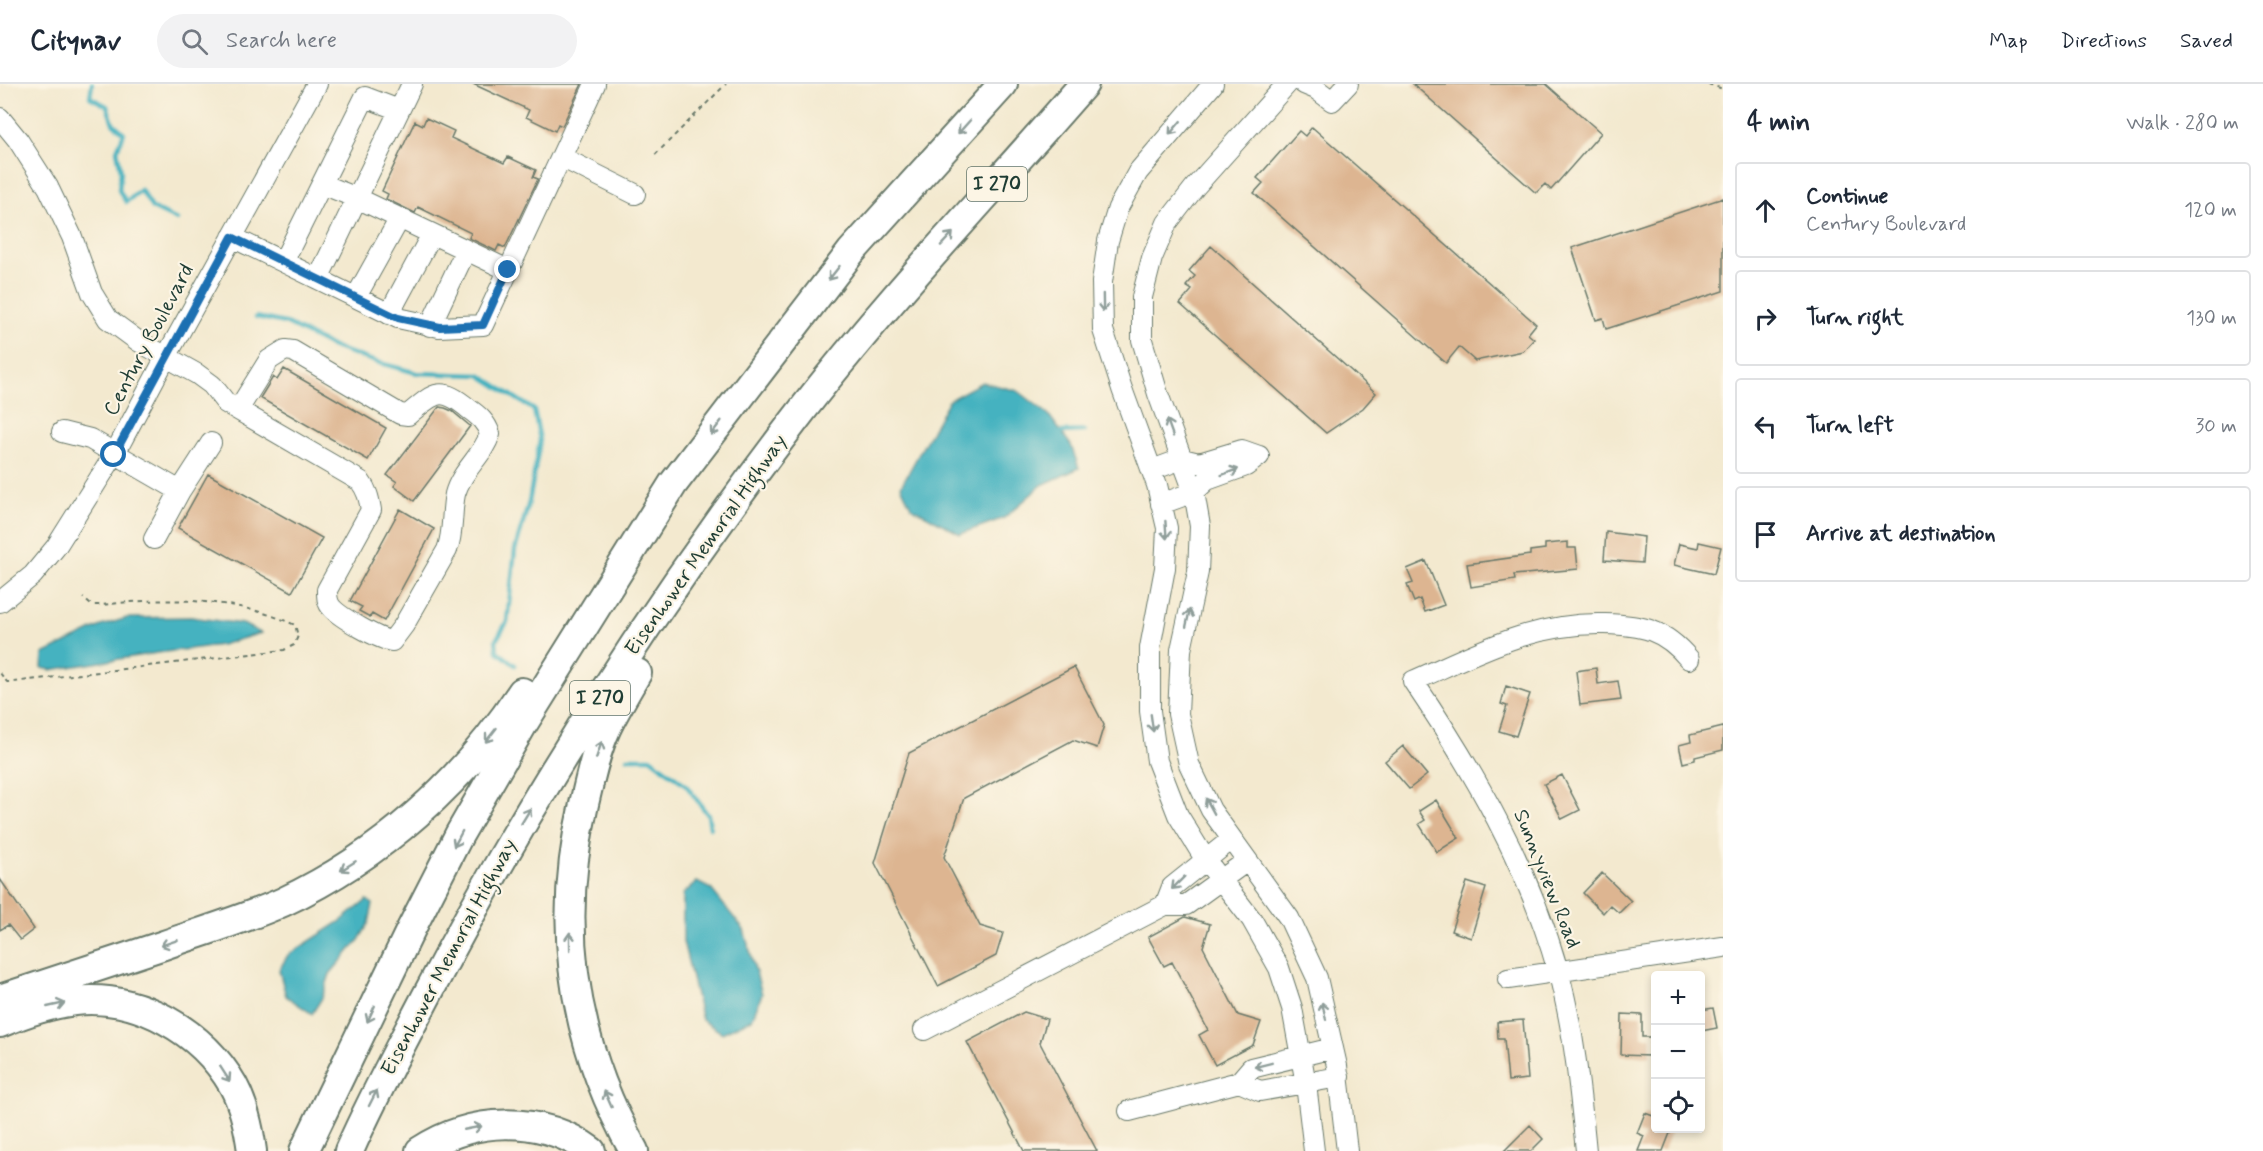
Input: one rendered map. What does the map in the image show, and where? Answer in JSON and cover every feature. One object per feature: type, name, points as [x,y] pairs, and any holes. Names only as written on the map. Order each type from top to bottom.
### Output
[{"type":"highway","name":"Eisenhower Memorial Highway","points":[[304,1151],[412,927],[459,836],[523,724],[673,484],[850,252],[1003,84]]},
{"type":"highway","name":"Eisenhower Memorial Highway","points":[[349,1151],[370,1105],[499,860],[567,748],[720,520],[795,419],[907,281],[991,191],[1084,84]]},
{"type":"highway","points":[[634,1151],[601,1084],[589,1048],[577,999],[570,952],[573,856],[592,771],[605,731],[650,651],[733,528],[807,428],[907,281]]},
{"type":"highway","points":[[0,999],[236,921],[283,902],[366,854],[435,798],[464,770],[508,713],[581,601],[673,484]]},
{"type":"highway","points":[[0,1023],[49,1006],[76,1001],[108,1001],[136,1007],[160,1017],[205,1048],[221,1067],[234,1086],[243,1108],[250,1130],[252,1151]]},
{"type":"highway","points":[[420,1151],[460,1130],[492,1124],[523,1125],[556,1132],[591,1151]]},
{"type":"street","name":"Century Boulevard","points":[[0,602],[33,576],[56,547],[114,455],[317,84]]},
{"type":"street","points":[[232,237],[389,314],[430,326],[483,325],[595,84]]},
{"type":"street","points":[[1213,84],[1138,172],[1118,208],[1108,241],[1102,282],[1103,330],[1152,470],[1167,528],[1165,568],[1150,648],[1150,711],[1157,761],[1178,814],[1204,859],[1252,920],[1278,968],[1292,1008],[1306,1084],[1314,1151]]},
{"type":"street","points":[[1287,84],[1167,223],[1152,258],[1142,297],[1142,340],[1158,394],[1194,492],[1200,526],[1198,572],[1181,650],[1179,714],[1189,764],[1211,810],[1289,918],[1317,978],[1339,1077],[1347,1151]]},
{"type":"street","points":[[1304,84],[1316,89],[1332,101],[1348,84]]},
{"type":"street","points":[[318,279],[399,110],[407,86]]},
{"type":"street","points":[[283,262],[364,97],[399,110]]},
{"type":"street","points":[[0,118],[18,140],[48,187],[72,237],[92,292],[108,320],[197,374],[212,385],[226,403],[238,410],[360,481],[364,486],[371,510],[327,590],[327,599],[333,609],[344,617],[384,640],[392,641],[404,625],[447,550],[451,540],[456,494],[468,469],[487,444],[490,434],[487,425],[452,395],[442,394],[429,398],[408,415],[400,414],[293,351],[285,350],[269,360],[238,410]]},
{"type":"street","points":[[561,157],[635,194]]},
{"type":"street","points":[[322,184],[357,198],[508,270]]},
{"type":"street","points":[[356,297],[399,218]]},
{"type":"street","points":[[389,314],[432,234]]},
{"type":"street","points":[[430,326],[466,250]]},
{"type":"street","points":[[62,432],[90,439],[114,455],[180,491]]},
{"type":"street","points":[[154,539],[180,491],[211,443]]},
{"type":"street","points":[[1152,470],[1182,459],[1199,462],[1242,450],[1259,456],[1246,466],[1207,480],[1194,492],[1161,504]]},
{"type":"street","name":"Sunnyview Road","points":[[1586,1151],[1577,1064],[1558,971],[1532,896],[1493,810],[1458,748],[1413,681],[1512,638],[1546,628],[1580,623],[1634,624],[1656,631],[1678,646],[1689,659]]},
{"type":"street","points":[[1164,905],[1172,887],[1204,859],[1232,839]]},
{"type":"street","points":[[924,1030],[1164,905],[1186,905],[1247,861]]},
{"type":"street","points":[[1508,979],[1723,947]]},
{"type":"street","points":[[1129,1111],[1239,1082],[1251,1068],[1333,1048]]},
{"type":"street","points":[[1239,1082],[1260,1091],[1339,1077]]},
{"type":"path","points":[[654,154],[726,84]]},
{"type":"path","points":[[1708,84],[1723,89]]},
{"type":"path","points":[[0,673],[8,682],[13,682],[284,650],[294,645],[298,636],[295,625],[287,621],[232,606],[196,601],[159,600],[91,605],[82,598]]},
{"type":"water","points":[[982,382],[1018,391],[1048,414],[1071,445],[1079,468],[1042,485],[1004,518],[960,534],[911,507],[901,486],[949,400]]},
{"type":"water","points":[[191,617],[243,624],[261,633],[221,645],[51,670],[42,668],[43,654],[101,626],[127,618]]},
{"type":"water","points":[[697,882],[711,889],[744,930],[762,994],[752,1019],[722,1033],[702,1020],[683,941],[683,894]]},
{"type":"water","points":[[367,900],[373,904],[369,923],[359,940],[330,974],[322,998],[312,1014],[286,996],[279,970],[288,955],[341,921]]},
{"type":"building","points":[[473,84],[582,84],[562,126],[558,124],[555,131],[526,117],[529,110]]},
{"type":"building","points":[[1413,84],[1546,84],[1601,133],[1551,190],[1545,184],[1536,193]]},
{"type":"building","points":[[426,118],[454,131],[451,138],[504,163],[508,157],[536,170],[533,177],[538,179],[505,248],[499,245],[496,251],[469,238],[471,233],[418,207],[415,213],[386,199],[388,194],[382,191],[415,121],[423,125]]},
{"type":"building","points":[[1312,127],[1536,324],[1528,334],[1534,339],[1523,351],[1475,361],[1459,347],[1446,363],[1254,193],[1263,183],[1257,178],[1299,131],[1305,136]]},
{"type":"building","points":[[1723,198],[1723,291],[1606,329],[1603,318],[1596,320],[1572,248]]},
{"type":"building","points":[[1211,246],[1376,393],[1363,408],[1326,433],[1180,304],[1192,290],[1186,286],[1195,276],[1189,271]]},
{"type":"building","points":[[284,369],[386,428],[368,460],[260,398],[273,377],[277,380]]},
{"type":"building","points":[[439,407],[452,411],[470,426],[414,501],[394,486],[397,482],[387,475]]},
{"type":"building","points":[[208,474],[322,538],[292,592],[178,528]]},
{"type":"building","points":[[400,509],[434,529],[384,621],[372,614],[370,617],[359,611],[362,607],[350,601]]},
{"type":"building","points":[[1606,532],[1644,537],[1642,563],[1604,560]]},
{"type":"building","points":[[1568,542],[1568,548],[1576,548],[1578,569],[1514,575],[1515,580],[1471,587],[1467,564],[1530,555],[1530,551],[1545,549],[1545,544]]},
{"type":"building","points":[[1699,542],[1721,547],[1714,574],[1674,565],[1679,544],[1698,548]]},
{"type":"building","points":[[1426,561],[1444,605],[1425,612],[1420,599],[1414,602],[1407,585],[1413,583],[1407,569]]},
{"type":"building","points":[[1074,667],[1104,725],[1097,748],[1073,740],[964,798],[944,857],[980,926],[1003,933],[996,956],[938,986],[875,863],[909,753]]},
{"type":"building","points":[[1596,668],[1598,684],[1618,681],[1621,700],[1580,705],[1576,671]]},
{"type":"building","points":[[1506,686],[1530,694],[1516,736],[1499,731],[1507,706],[1501,704]]},
{"type":"building","points":[[1723,727],[1723,750],[1695,757],[1695,760],[1683,763],[1679,745],[1691,742],[1690,735]]},
{"type":"building","points":[[1403,746],[1427,775],[1409,789],[1385,761]]},
{"type":"building","points":[[1562,775],[1580,810],[1562,819],[1544,784]]},
{"type":"building","points":[[1436,800],[1459,838],[1437,852],[1419,824],[1425,820],[1419,811]]},
{"type":"building","points":[[1602,873],[1631,901],[1619,913],[1610,905],[1603,913],[1583,893]]},
{"type":"building","points":[[0,879],[34,929],[20,940],[8,925],[0,930]]},
{"type":"building","points":[[1467,882],[1486,888],[1471,938],[1451,931]]},
{"type":"building","points":[[1185,917],[1210,924],[1203,947],[1238,1015],[1261,1022],[1253,1045],[1215,1065],[1199,1035],[1208,1030],[1172,962],[1164,966],[1148,937]]},
{"type":"building","points":[[1713,1008],[1717,1028],[1705,1030],[1705,1009]]},
{"type":"building","points":[[1024,1012],[1047,1019],[1040,1043],[1097,1151],[1024,1151],[967,1042]]},
{"type":"building","points":[[1622,1014],[1642,1015],[1642,1037],[1651,1037],[1650,1056],[1621,1055]]},
{"type":"building","points":[[1523,1020],[1528,1079],[1508,1081],[1504,1039],[1498,1039],[1497,1022]]},
{"type":"building","points":[[1645,1113],[1651,1115],[1651,1133],[1670,1133],[1663,1151],[1638,1151],[1644,1136],[1637,1133]]},
{"type":"building","points":[[1530,1125],[1543,1139],[1531,1151],[1504,1151]]},
{"type":"waterway","points":[[92,84],[90,97],[107,106],[113,123],[124,133],[117,150],[121,171],[119,190],[126,202],[141,190],[152,208],[177,220]]},
{"type":"waterway","points":[[256,317],[285,323],[333,347],[417,373],[480,375],[534,410],[540,440],[529,502],[515,550],[507,622],[496,640],[497,651],[515,665]]},
{"type":"waterway","points":[[1062,432],[1085,431]]},
{"type":"waterway","points":[[627,758],[650,758],[686,785],[708,815],[710,827]]},
{"type":"route","points":[[114,455],[232,237],[398,318],[440,327],[483,325],[508,270]]}]
